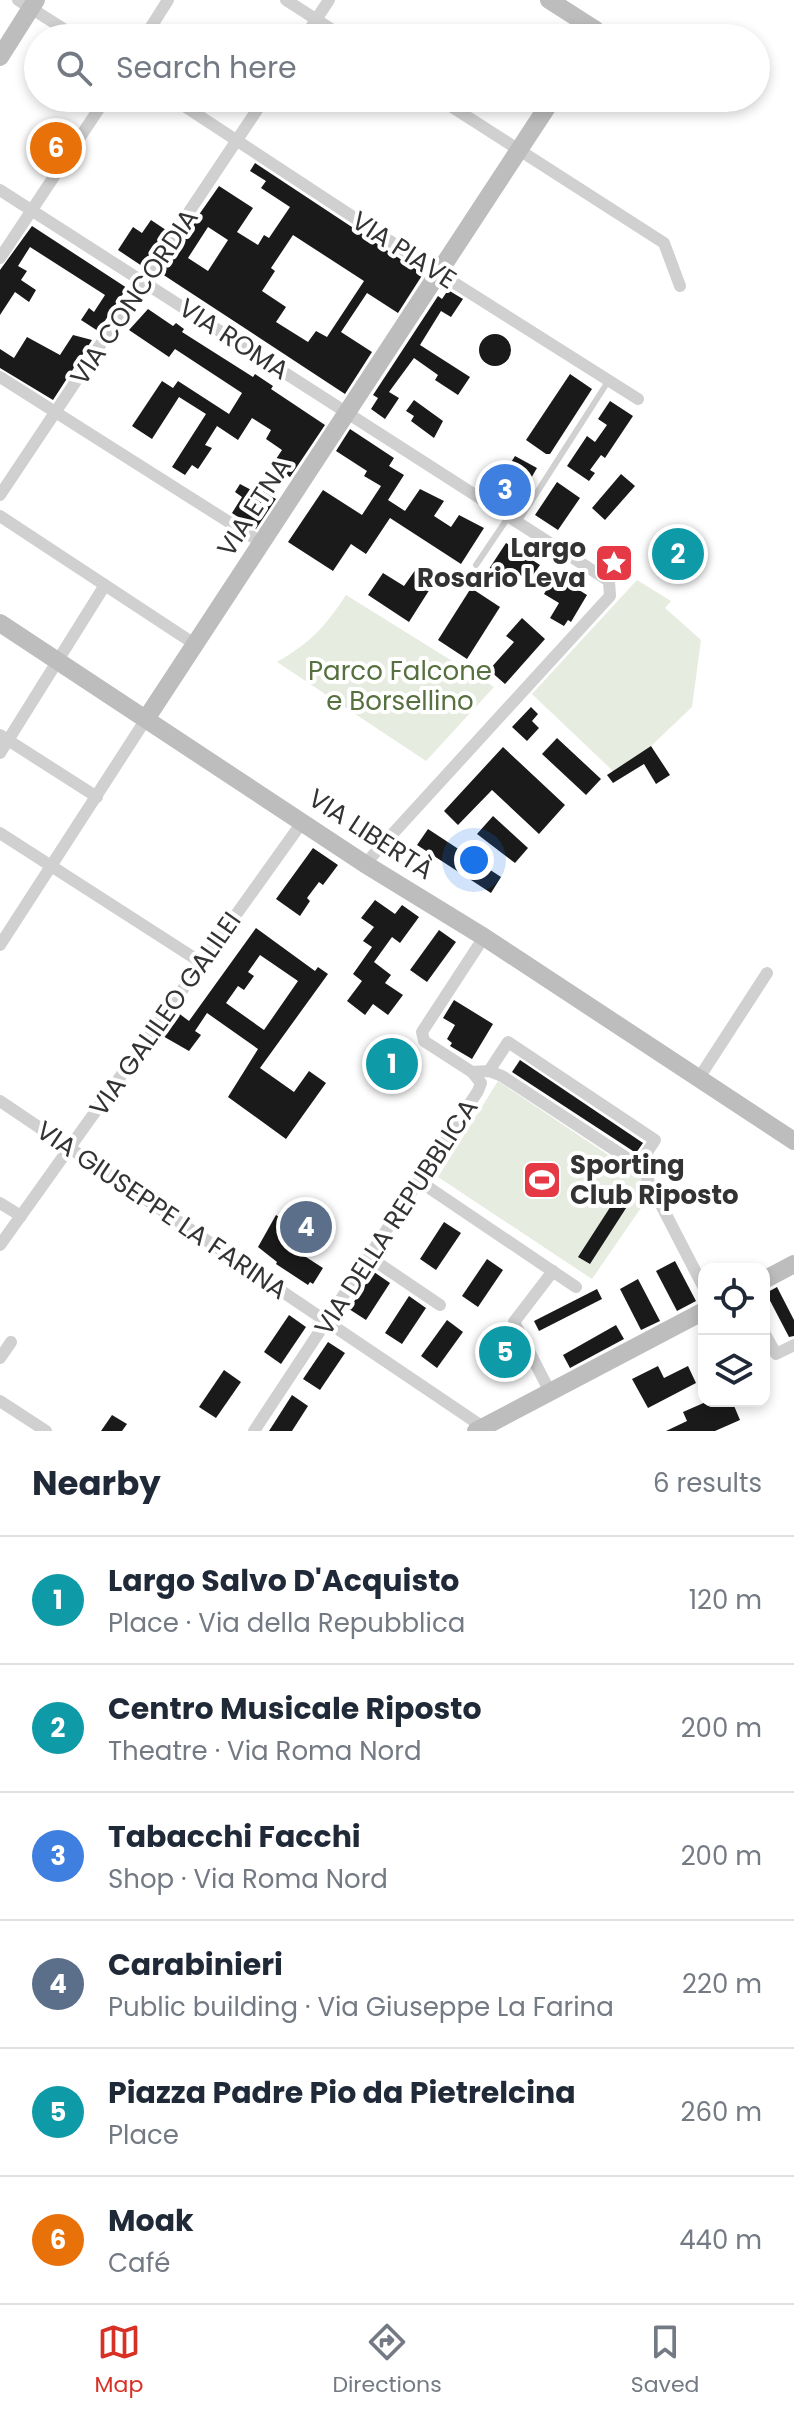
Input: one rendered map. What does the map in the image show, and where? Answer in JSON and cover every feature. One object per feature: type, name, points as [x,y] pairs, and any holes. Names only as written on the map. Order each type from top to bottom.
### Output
[{"type":"street","points":[[153,24],[168,0]]},
{"type":"street","points":[[286,0],[324,24]]},
{"type":"street","points":[[313,24],[329,0]]},
{"type":"street","points":[[549,0],[583,24]]},
{"type":"street","points":[[0,57],[28,3],[58,24]]},
{"type":"street","points":[[0,258],[97,112]]},
{"type":"street","name":"VIA PIAVE","points":[[193,112],[638,399]]},
{"type":"street","name":"VIA CONCORDIA","points":[[0,495],[256,112]]},
{"type":"street","points":[[460,112],[664,243],[680,286]]},
{"type":"street","name":"VIA ETNA","points":[[0,945],[544,112]]},
{"type":"street","name":"VIA ROMA","points":[[0,190],[609,581],[610,596],[365,864]]},
{"type":"street","points":[[0,377],[262,543]]},
{"type":"street","points":[[0,516],[196,645]]},
{"type":"street","points":[[0,753],[4,738],[58,661],[105,585]]},
{"type":"street","name":"VIA LIBERTÀ","points":[[0,623],[365,864],[484,937],[794,1141]]},
{"type":"street","points":[[4,738],[97,797]]},
{"type":"street","name":"VIA GALILEO GALILEI","points":[[0,1245],[303,821]]},
{"type":"street","points":[[0,833],[202,963]]},
{"type":"street","name":"VIA DELLA REPUBBLICA","points":[[254,1431],[478,1091],[481,1083],[472,1072],[424,1041],[422,1032],[484,937]]},
{"type":"street","points":[[699,1078],[767,973]]},
{"type":"street","points":[[489,1071],[508,1042],[655,1140],[638,1166]]},
{"type":"street","points":[[472,1072],[489,1071],[502,1076],[642,1168],[698,1276]]},
{"type":"street","name":"VIA GIUSEPPE LA FARINA","points":[[0,1101],[327,1321],[480,1429]]},
{"type":"street","points":[[419,1181],[576,1287]]},
{"type":"street","points":[[0,1203],[21,1216]]},
{"type":"street","points":[[369,1257],[440,1305]]},
{"type":"street","points":[[770,1278],[792,1270]]},
{"type":"street","points":[[550,1392],[514,1322],[553,1271]]},
{"type":"street","points":[[480,1429],[698,1314]]},
{"type":"street","points":[[766,1335],[776,1354],[794,1345]]},
{"type":"street","points":[[0,1358],[11,1342]]},
{"type":"street","points":[[0,1401],[46,1431]]},
{"type":"lane","points":[[476,565],[513,519],[609,380]]},
{"type":"green space","points":[[637,580],[671,601],[665,608],[701,640],[692,707],[651,746],[613,771],[532,694]]},
{"type":"green space","name":"Parco Falcone e Borsellino","points":[[346,595],[494,687],[426,761],[277,662],[316,633]]},
{"type":"green space","name":"Sporting Club Riposto","points":[[498,1081],[638,1175],[644,1184],[645,1202],[592,1279],[438,1177]]},
{"type":"building","points":[[255,163],[423,274],[398,313],[367,293],[341,332],[372,352],[345,394],[159,272],[219,186],[253,208],[237,232],[258,245],[264,235],[269,238],[290,207],[261,188],[266,181],[250,171]],"holes":[[[208,227],[228,240],[208,271],[188,258]],[[293,235],[364,281],[327,337],[316,331],[308,342],[276,322],[286,307],[262,291],[275,271],[271,268]]]},
{"type":"building","points":[[151,220],[166,230],[142,266],[118,250],[133,227],[142,233]]},
{"type":"building","points":[[32,226],[127,288],[98,331],[81,320],[89,308],[94,312],[105,295],[30,247],[18,266],[27,271],[21,280],[36,290],[29,302],[15,292],[0,315],[0,270]]},
{"type":"building","points":[[448,290],[463,299],[451,317],[441,311],[420,345],[470,377],[458,395],[435,380],[438,375],[414,358],[389,392],[399,398],[385,419],[371,409],[378,398],[373,395],[438,296],[442,299]]},
{"type":"building","points":[[148,309],[173,326],[176,323],[184,329],[182,332],[253,377],[255,374],[273,386],[271,389],[325,425],[290,477],[272,465],[282,450],[266,439],[271,430],[252,418],[238,440],[217,426],[205,445],[212,448],[198,469],[192,465],[185,475],[172,467],[206,414],[179,397],[152,439],[132,426],[162,381],[173,388],[178,381],[229,414],[242,393],[175,349],[169,357],[129,330]]},
{"type":"building","points":[[495,334],[507,338],[511,350],[507,362],[495,366],[483,362],[479,350],[483,338]]},
{"type":"building","points":[[73,335],[92,340],[53,400],[0,368],[0,349],[14,358],[27,337],[60,355]]},
{"type":"building","points":[[570,374],[592,389],[550,454],[546,454],[526,440]]},
{"type":"building","points":[[414,400],[443,421],[434,438],[411,421],[414,416],[406,411]]},
{"type":"building","points":[[610,401],[633,416],[605,458],[601,455],[590,470],[595,473],[589,481],[567,466],[587,436],[595,442],[607,425],[598,419]]},
{"type":"building","points":[[350,429],[394,458],[389,466],[404,475],[388,500],[405,511],[420,489],[444,501],[434,516],[451,527],[459,515],[484,528],[461,564],[390,518],[366,554],[351,544],[333,571],[288,542],[323,490],[362,515],[381,486],[364,476],[367,471],[336,451]]},
{"type":"building","points":[[515,456],[537,468],[517,502],[494,489],[499,480],[504,483],[514,466],[510,464]]},
{"type":"building","points":[[621,474],[635,486],[605,520],[592,508]]},
{"type":"building","points":[[557,482],[580,498],[558,530],[535,515]]},
{"type":"building","points":[[240,484],[276,499],[256,529],[232,513],[242,497],[235,492]]},
{"type":"building","points":[[506,543],[540,565],[529,581],[514,571],[503,587],[485,575]]},
{"type":"building","points":[[416,569],[435,581],[409,622],[368,595],[383,573],[404,586]]},
{"type":"building","points":[[555,575],[587,595],[571,622],[568,620],[564,626],[550,618],[559,603],[544,594]]},
{"type":"building","points":[[471,588],[500,607],[467,659],[438,640]]},
{"type":"building","points":[[522,618],[545,639],[505,684],[489,670],[514,642],[506,636]]},
{"type":"building","points":[[531,707],[538,714],[532,721],[539,728],[527,741],[512,727]]},
{"type":"building","points":[[557,738],[601,779],[586,795],[542,754]]},
{"type":"building","points":[[651,746],[670,775],[656,784],[644,764],[613,783],[607,775]]},
{"type":"building","points":[[503,747],[565,805],[539,834],[492,790],[458,825],[444,811]]},
{"type":"building","points":[[493,816],[528,848],[515,863],[477,834]]},
{"type":"building","points":[[428,829],[501,877],[491,893],[417,845]]},
{"type":"building","points":[[313,848],[338,865],[323,885],[319,882],[307,898],[310,901],[300,916],[276,899]]},
{"type":"building","points":[[375,900],[395,914],[402,905],[419,917],[400,943],[392,937],[374,962],[391,975],[385,983],[403,995],[388,1015],[373,1004],[365,1015],[347,1001],[362,981],[353,974],[372,947],[363,941],[374,927],[361,918]]},
{"type":"building","points":[[256,928],[315,971],[318,967],[328,974],[260,1068],[294,1092],[309,1071],[326,1083],[286,1139],[228,1097],[258,1049],[207,1013],[195,1031],[201,1035],[189,1051],[161,1035],[177,1012],[189,1021]],"holes":[[[260,955],[298,981],[264,1030],[226,1003],[238,986],[244,990],[254,976],[248,972]]]},
{"type":"building","points":[[439,930],[456,942],[427,982],[410,970]]},
{"type":"building","points":[[454,1000],[493,1024],[472,1059],[450,1046],[452,1043],[447,1039],[455,1025],[443,1018]]},
{"type":"building","points":[[520,1060],[643,1143],[636,1153],[512,1072]]},
{"type":"building","points":[[618,1195],[630,1202],[590,1264],[578,1257]]},
{"type":"building","points":[[276,1215],[292,1225],[285,1235],[296,1242],[292,1248],[323,1268],[313,1284],[310,1282],[308,1285],[276,1264],[258,1247]]},
{"type":"building","points":[[444,1222],[461,1233],[436,1270],[420,1259]]},
{"type":"building","points":[[487,1259],[503,1270],[478,1307],[462,1296]]},
{"type":"building","points":[[675,1261],[696,1301],[677,1311],[656,1271]]},
{"type":"building","points":[[374,1272],[390,1283],[366,1320],[349,1309]]},
{"type":"building","points":[[638,1279],[660,1321],[641,1330],[620,1289]]},
{"type":"building","points":[[777,1287],[794,1320],[794,1336],[789,1337],[770,1301],[770,1291]]},
{"type":"building","points":[[597,1289],[602,1299],[539,1331],[534,1321]]},
{"type":"building","points":[[409,1296],[426,1308],[402,1344],[385,1333]]},
{"type":"building","points":[[289,1315],[306,1327],[281,1364],[264,1352]]},
{"type":"building","points":[[447,1320],[463,1332],[437,1368],[421,1356]]},
{"type":"building","points":[[616,1325],[624,1339],[570,1368],[563,1355]]},
{"type":"building","points":[[328,1342],[345,1353],[320,1390],[303,1379]]},
{"type":"building","points":[[658,1366],[664,1378],[688,1366],[696,1383],[648,1408],[632,1379]]},
{"type":"building","points":[[224,1370],[241,1382],[216,1418],[199,1407]]},
{"type":"building","points":[[292,1395],[308,1406],[292,1431],[269,1431]]},
{"type":"building","points":[[698,1405],[735,1407],[740,1420],[715,1431],[666,1431],[687,1421],[683,1412]]},
{"type":"building","points":[[112,1415],[127,1424],[122,1431],[101,1431]]},
{"type":"place","name":"Moak","points":[[56,148]]},
{"type":"place","name":"Tabacchi Facchi","points":[[505,490]]},
{"type":"place","name":"Centro Musicale Riposto","points":[[678,554]]},
{"type":"place","name":"Largo Rosario Leva","points":[[614,563]]},
{"type":"place","name":"Largo Salvo D'Acquisto","points":[[392,1064]]},
{"type":"place","name":"Sporting Club Riposto","points":[[542,1180]]},
{"type":"place","name":"Carabinieri","points":[[306,1227]]},
{"type":"place","name":"Piazza Padre Pio da Pietrelcina","points":[[505,1352]]}]
